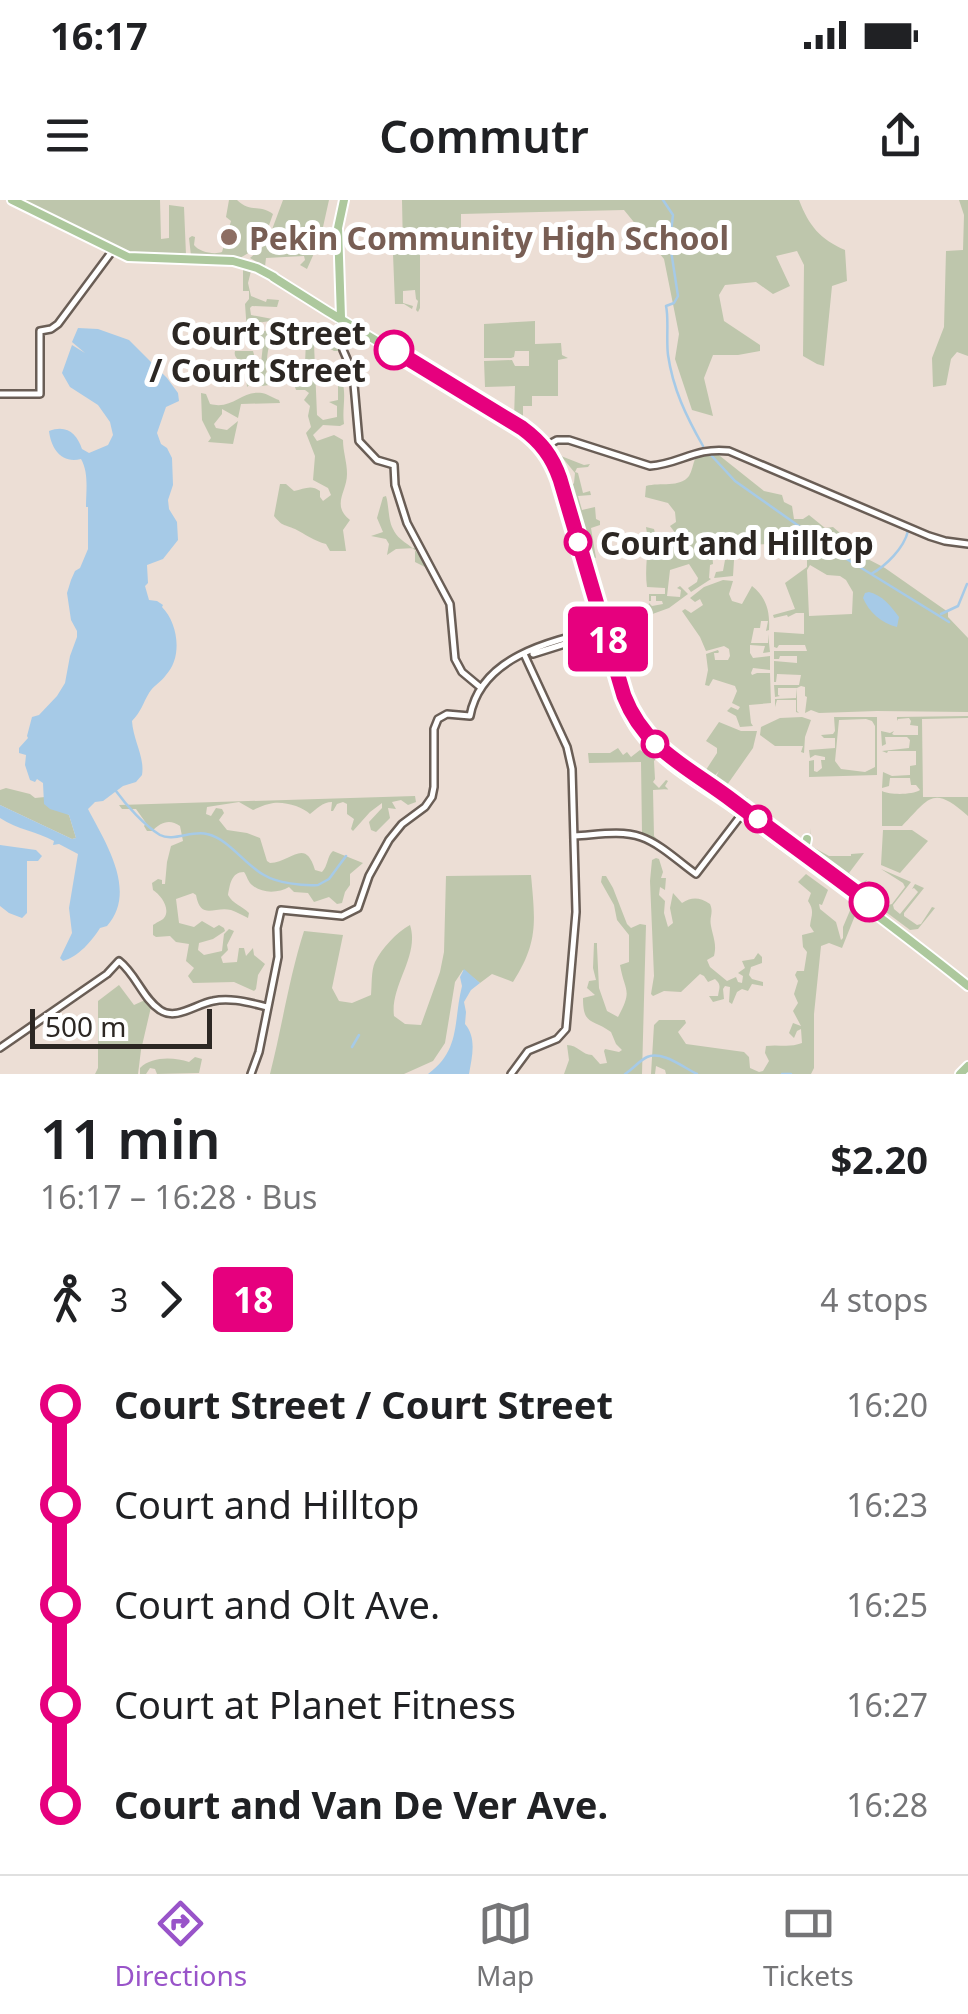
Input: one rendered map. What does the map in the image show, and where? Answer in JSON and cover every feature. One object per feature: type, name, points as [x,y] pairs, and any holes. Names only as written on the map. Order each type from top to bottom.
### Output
[{"type":"main road","points":[[12,200],[133,258],[239,262],[328,307],[342,321]]},
{"type":"main road","points":[[342,321],[338,224],[344,200]]},
{"type":"main road","points":[[273,277],[544,447],[558,472],[623,706],[638,732],[670,763],[786,840],[968,982]]},
{"type":"main road","points":[[328,307],[334,308],[339,301]]},
{"type":"main road","points":[[536,439],[554,441]]},
{"type":"main road","points":[[581,553],[624,696],[639,725],[665,753],[968,982]]},
{"type":"main road","points":[[786,840],[801,847],[808,839]]},
{"type":"main road","points":[[902,934],[904,950]]},
{"type":"main road","points":[[960,1074],[968,1066]]},
{"type":"street","points":[[0,394],[40,394],[40,331],[58,324],[113,250]]},
{"type":"street","points":[[342,321],[344,352],[353,371],[360,442],[377,460],[394,465],[406,524],[450,604],[455,659],[462,672],[480,688]]},
{"type":"street","points":[[544,447],[554,441],[569,440],[650,466],[700,451],[729,451],[929,536],[968,544]]},
{"type":"street","points":[[252,1074],[278,957],[281,910],[342,916],[356,910],[389,840],[432,797],[436,721],[447,714],[470,716],[480,688],[493,672],[511,660],[602,631]]},
{"type":"street","points":[[511,1074],[528,1051],[558,1038],[567,1027],[576,912],[569,754],[524,655]]},
{"type":"street","points":[[574,836],[640,837],[696,874],[743,812]]},
{"type":"street","points":[[0,1048],[120,961],[163,1012],[176,1014],[223,1000],[268,1007]]},
{"type":"green space","points":[[20,200],[160,200],[161,239],[169,238],[169,205],[184,207],[186,255],[125,252]]},
{"type":"green space","points":[[229,200],[273,214],[262,245],[240,258],[191,256],[192,236],[199,249],[222,252],[231,221],[226,217]]},
{"type":"green space","points":[[283,200],[329,200],[323,227],[326,247],[315,251],[307,269],[300,265],[304,256],[266,258],[265,267],[250,258],[267,243]]},
{"type":"green space","points":[[402,200],[799,200],[816,231],[845,250],[847,281],[832,286],[824,366],[803,356],[804,265],[797,251],[776,256],[790,286],[773,294],[756,282],[725,285],[719,295],[724,321],[760,345],[760,351],[713,355],[704,378],[713,416],[692,410],[675,359],[679,334],[664,259],[624,210],[461,214],[461,248],[403,250]]},
{"type":"green space","points":[[959,200],[968,200],[968,356],[957,352],[951,359],[946,385],[933,387],[932,358],[944,327],[946,251],[963,250],[964,215]]},
{"type":"green space","points":[[420,253],[418,312],[415,290],[403,291],[403,303],[413,306],[412,309],[395,304],[393,254]]},
{"type":"green space","points":[[243,267],[251,271],[251,296],[266,302],[279,300],[277,307],[250,308],[251,315],[278,320],[253,326],[254,336],[258,337],[268,330],[267,324],[278,331],[267,355],[269,385],[262,386],[255,380],[247,387],[245,366],[235,356],[235,351],[253,351],[256,362],[261,363],[263,345],[248,346],[245,304],[249,291],[243,291]]},
{"type":"green space","points":[[535,321],[535,344],[561,343],[562,355],[568,358],[558,360],[558,396],[532,396],[532,406],[523,406],[523,425],[514,419],[515,386],[485,387],[484,361],[512,360],[515,366],[529,366],[529,351],[515,351],[511,358],[484,358],[484,324]]},
{"type":"green space","points":[[289,322],[310,334],[327,336],[340,351],[314,344],[317,415],[323,420],[337,417],[337,406],[329,402],[338,400],[338,383],[343,384],[344,424],[323,425],[313,435],[317,441],[334,435],[343,440],[347,474],[341,504],[350,520],[343,530],[346,551],[330,551],[326,544],[284,525],[274,516],[280,484],[294,491],[317,489],[323,501],[331,495],[328,488],[313,480],[315,456],[306,433],[311,427],[310,406],[304,400],[309,393],[295,387],[303,380],[299,369],[305,363],[306,341],[300,335],[283,334],[283,325]]},
{"type":"green space","points":[[201,393],[206,394],[210,404],[231,402],[255,393],[266,394],[280,403],[241,404],[238,418],[222,409],[214,424],[227,430],[238,421],[233,444],[208,442],[211,438],[202,420]]},
{"type":"green space","points":[[715,452],[764,491],[782,495],[784,502],[792,506],[794,519],[809,515],[825,528],[833,527],[840,533],[838,544],[856,548],[862,556],[948,612],[948,617],[968,638],[968,712],[805,713],[805,687],[778,688],[780,696],[775,697],[774,685],[799,685],[801,675],[777,674],[774,682],[774,661],[797,663],[797,656],[774,659],[774,651],[807,651],[805,645],[774,647],[774,632],[804,634],[804,613],[774,618],[773,615],[795,609],[785,583],[807,567],[807,548],[799,542],[797,547],[784,543],[770,548],[769,544],[735,545],[733,576],[714,578],[716,572],[723,571],[730,552],[712,551],[711,579],[691,592],[688,588],[698,578],[689,564],[670,570],[667,596],[680,597],[680,586],[688,594],[669,608],[647,616],[649,603],[663,604],[656,601],[656,596],[649,601],[649,594],[665,594],[665,588],[647,587],[646,527],[654,529],[656,538],[674,540],[676,534],[670,526],[676,522],[668,503],[645,497],[646,486],[685,480],[695,459],[687,457]],"holes":[[[810,565],[846,580],[853,592],[852,614],[809,616],[807,570]]]},
{"type":"green space","points":[[561,456],[590,464],[575,472],[583,493],[590,491],[591,495],[578,496],[582,510],[595,507],[596,519],[600,521],[600,525],[591,528],[596,558],[587,556],[584,549],[567,492],[575,473]]},
{"type":"green space","points":[[386,496],[393,529],[413,548],[396,549],[387,555],[386,539],[371,536],[383,532],[377,518]]},
{"type":"green space","points":[[415,551],[421,559],[425,567],[415,562]]},
{"type":"green space","points":[[723,580],[733,581],[729,594],[732,601],[742,604],[752,586],[768,611],[769,630],[766,631],[768,621],[761,621],[760,628],[754,628],[751,643],[768,643],[768,634],[770,652],[763,653],[765,646],[750,645],[750,653],[753,658],[770,656],[770,670],[753,668],[751,673],[770,673],[771,703],[749,705],[753,726],[740,727],[736,716],[727,711],[740,707],[732,703],[735,686],[713,679],[709,686],[705,685],[706,654],[718,650],[715,660],[728,660],[729,649],[724,646],[706,651],[682,611],[691,613],[703,605],[700,599],[695,602],[690,598]]},
{"type":"green space","points":[[968,716],[922,719],[923,797],[968,797],[968,816],[939,798],[926,802],[902,826],[882,826],[882,791],[901,794],[920,790],[911,785],[910,778],[890,778],[889,786],[882,788],[883,772],[910,775],[910,766],[916,765],[916,751],[882,751],[909,748],[910,740],[885,737],[886,744],[882,746],[881,731],[918,735],[918,726],[910,725],[909,718],[897,721],[897,717]]},
{"type":"green space","points":[[834,717],[877,717],[877,775],[809,777],[809,761],[814,760],[817,772],[825,757],[810,758],[809,750],[835,748],[835,738],[821,735],[835,731]],"holes":[[[839,720],[872,721],[875,767],[865,772],[841,769],[835,761]]]},
{"type":"green space","points":[[780,718],[811,720],[804,753],[803,746],[775,746],[760,735],[761,727]]},
{"type":"green space","points":[[719,722],[741,731],[757,731],[753,748],[727,785],[748,798],[745,805],[715,784],[719,771],[710,781],[702,776],[717,753],[717,748],[706,741]]},
{"type":"green space","points":[[618,748],[631,757],[640,750],[647,755],[653,753],[669,766],[654,761],[653,782],[659,788],[668,781],[668,789],[653,790],[656,842],[642,833],[641,762],[589,763],[588,753],[610,753]]},
{"type":"green space","points":[[6,788],[35,798],[45,797],[69,815],[76,838],[0,805],[0,790]]},
{"type":"green space","points":[[415,796],[416,802],[408,805],[401,800],[392,802],[396,809],[388,808],[390,818],[376,832],[369,822],[382,803],[353,831],[354,819],[347,814],[347,804],[343,802],[331,811],[332,802],[328,802],[310,814],[297,806],[279,803],[253,810],[239,802],[207,807],[206,814],[211,816],[216,808],[222,809],[219,820],[227,830],[260,838],[270,863],[302,853],[315,870],[322,872],[333,851],[363,863],[350,874],[350,885],[342,903],[337,904],[329,897],[314,902],[308,893],[294,892],[289,887],[261,890],[251,884],[244,872],[234,877],[228,895],[249,913],[248,918],[231,910],[205,910],[193,893],[176,899],[179,923],[194,927],[202,921],[214,928],[224,928],[213,939],[199,943],[198,950],[204,955],[222,951],[224,934],[229,929],[234,931],[228,950],[221,957],[223,963],[237,962],[239,948],[244,948],[246,956],[253,948],[254,955],[265,964],[254,991],[234,982],[193,983],[188,976],[194,968],[186,961],[189,944],[176,942],[170,936],[153,935],[153,925],[164,919],[166,907],[152,883],[158,879],[165,884],[171,846],[183,841],[180,826],[168,822],[147,831],[136,809],[122,809],[119,805]]},
{"type":"green space","points":[[810,828],[811,846],[829,856],[864,853],[849,873],[861,883],[867,880],[861,888],[855,888],[813,857],[810,848]]},
{"type":"green space","points":[[883,830],[912,830],[928,841],[900,873],[881,865]]},
{"type":"green space","points":[[656,858],[663,872],[661,878],[666,878],[665,890],[660,887],[659,895],[665,901],[668,927],[673,923],[673,893],[682,903],[696,899],[710,904],[715,948],[714,956],[707,960],[710,967],[727,981],[736,977],[742,983],[743,976],[738,973],[745,968],[742,961],[754,959],[758,953],[762,963],[751,967],[749,975],[763,982],[763,986],[752,984],[748,991],[742,989],[732,1004],[730,987],[725,986],[724,999],[713,1002],[709,996],[718,996],[719,983],[715,979],[708,982],[700,974],[681,992],[651,994],[654,976],[650,881],[652,860]]},
{"type":"green space","points":[[881,869],[911,882],[893,905],[900,914],[918,892],[912,889],[915,884],[924,888],[904,913],[917,925],[935,908],[918,929],[910,930],[866,897],[871,886],[871,892],[892,904],[905,887]]},
{"type":"green space","points":[[806,874],[828,890],[820,909],[836,922],[841,940],[854,901],[873,918],[869,923],[869,918],[856,913],[842,948],[829,943],[821,946],[811,1074],[666,1074],[656,1066],[655,1074],[651,1074],[654,1025],[659,1020],[685,1020],[678,1032],[686,1044],[744,1052],[750,1068],[759,1072],[769,1061],[766,1046],[802,1043],[801,1029],[794,1038],[789,1033],[793,1023],[801,1026],[793,1011],[798,1003],[794,994],[798,981],[795,975],[804,971],[807,952],[802,935],[814,932],[808,901],[811,893],[798,882]]},
{"type":"green space","points":[[531,875],[533,930],[521,968],[513,982],[492,974],[480,983],[463,970],[455,982],[445,1043],[433,1061],[404,1074],[270,1074],[304,931],[343,935],[332,988],[339,1001],[352,1003],[371,995],[375,962],[390,941],[410,925],[411,948],[396,993],[394,1016],[405,1024],[421,1025],[444,952],[446,876]]},
{"type":"green space","points":[[602,876],[613,888],[627,924],[631,928],[646,925],[642,1074],[564,1074],[569,1060],[567,1045],[592,1055],[600,1064],[607,1063],[605,1049],[622,1050],[611,1032],[590,1020],[583,1007],[583,998],[595,995],[587,988],[589,981],[596,980],[594,943],[599,988],[607,1011],[618,1017],[627,996],[620,965],[629,962],[629,935],[617,920]]},
{"type":"green space","points":[[119,985],[134,1005],[145,1000],[151,1007],[138,1074],[95,1074],[98,1001]]},
{"type":"green space","points":[[195,1057],[202,1059],[199,1073],[157,1074],[150,1068],[146,1074],[140,1074],[140,1068],[151,1061],[189,1062]]},
{"type":"water","points":[[78,328],[98,329],[129,340],[178,393],[179,401],[166,407],[157,433],[172,458],[173,485],[168,500],[177,522],[178,540],[163,559],[147,565],[145,586],[149,600],[163,605],[172,622],[176,650],[171,668],[151,690],[132,721],[142,775],[88,809],[116,867],[120,898],[116,912],[84,948],[63,961],[60,958],[72,933],[69,908],[78,854],[0,818],[0,805],[76,838],[69,815],[44,804],[43,783],[30,780],[26,755],[19,753],[19,748],[28,738],[32,717],[39,715],[65,683],[77,637],[67,593],[88,549],[84,464],[81,459],[68,459],[58,453],[49,431],[70,432],[89,453],[108,445],[113,435],[110,422],[98,405],[70,387],[62,373],[72,345],[85,353],[72,342]]},
{"type":"water","points":[[869,592],[893,609],[899,617],[897,627],[881,620],[869,608],[863,598]]},
{"type":"water","points":[[0,845],[36,850],[42,856],[38,861],[27,861],[27,913],[22,918],[0,906]]},
{"type":"water","points":[[464,969],[480,983],[464,1002],[465,1024],[472,1041],[469,1074],[428,1074],[439,1065],[451,1045]]},
{"type":"waterway","points":[[663,200],[673,215],[670,239]]},
{"type":"waterway","points":[[670,244],[678,296],[666,306],[668,355],[681,402],[703,446]]},
{"type":"waterway","points":[[710,454],[735,481],[837,553],[949,622]]},
{"type":"waterway","points":[[871,574],[894,556],[908,531]]},
{"type":"waterway","points":[[941,614],[958,606],[967,584]]},
{"type":"waterway","points":[[116,791],[160,835],[201,833],[215,837],[276,880],[318,885],[329,879],[346,856]]},
{"type":"waterway","points":[[352,1047],[359,1035]]},
{"type":"waterway","points":[[625,1074],[653,1055],[697,1074]]},
{"type":"waterway","points":[[782,1074],[791,1074]]},
{"type":"bus line","name":"18","points":[[394,350],[522,428],[554,462],[624,696],[647,736],[869,902]]},
{"type":"place","name":"Pekin Community High School","points":[[229,237]]},
{"type":"place","name":"Court Street / Court Street","points":[[394,350]]},
{"type":"place","name":"Court and Hilltop","points":[[578,542]]}]
